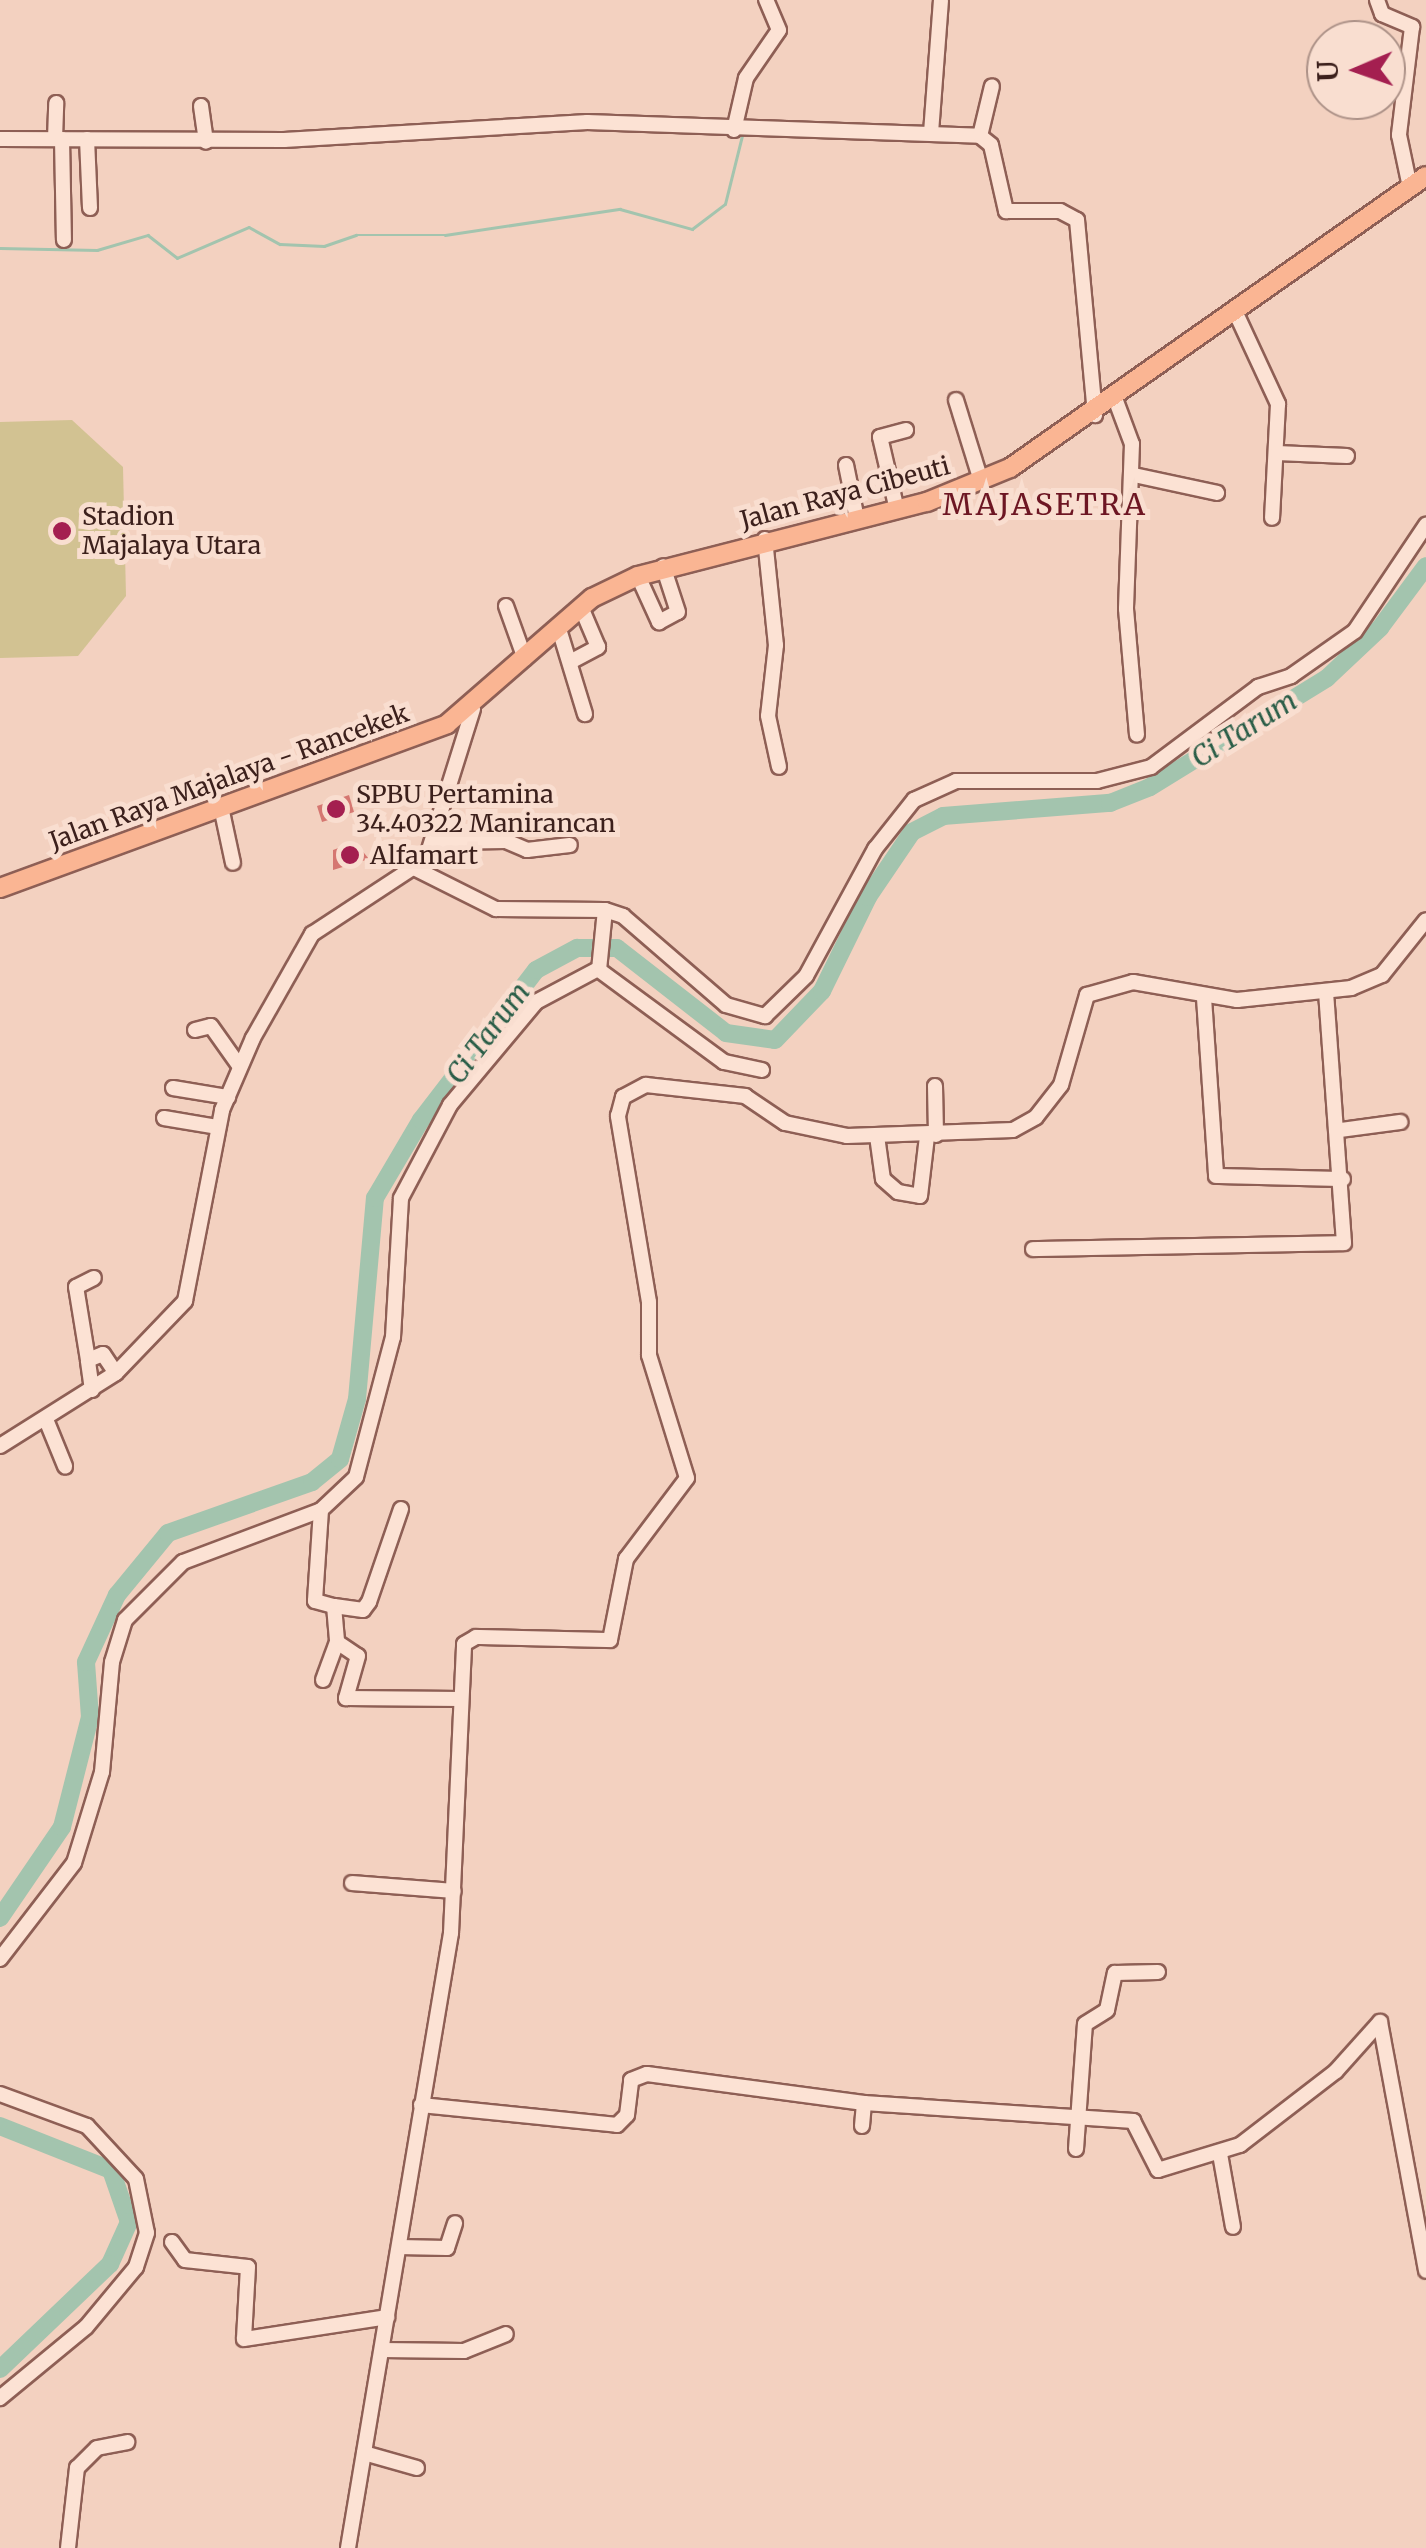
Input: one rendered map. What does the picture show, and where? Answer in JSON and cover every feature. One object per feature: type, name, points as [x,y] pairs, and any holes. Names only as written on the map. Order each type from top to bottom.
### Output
[{"type":"main road","name":"Jalan Raya Cibeuti","points":[[473,709],[581,607],[638,576],[765,539],[897,510],[981,481],[1116,401],[1234,309],[1426,176]]},
{"type":"main road","name":"Jalan Raya Majalaya - Rancekek","points":[[0,888],[473,709]]},
{"type":"street","points":[[742,129],[746,78],[779,30],[766,0]]},
{"type":"street","points":[[931,133],[940,0]]},
{"type":"street","points":[[1377,0],[1380,13],[1413,30],[1399,135],[1410,187]]},
{"type":"street","points":[[980,136],[992,86]]},
{"type":"street","points":[[56,103],[64,240]]},
{"type":"street","points":[[201,106],[206,142]]},
{"type":"street","points":[[0,139],[206,142],[588,122],[980,136],[990,145],[1006,210],[1060,211],[1078,220],[1095,415]]},
{"type":"street","points":[[87,139],[90,208]]},
{"type":"street","points":[[1234,309],[1276,400],[1272,518]]},
{"type":"street","points":[[956,400],[981,481]]},
{"type":"street","points":[[1116,401],[1134,474],[1126,609],[1137,735]]},
{"type":"street","points":[[897,510],[880,436],[906,430]]},
{"type":"street","points":[[1277,454],[1346,456]]},
{"type":"street","points":[[846,465],[857,519]]},
{"type":"street","points":[[1134,474],[1217,493]]},
{"type":"street","points":[[414,868],[496,909],[623,916],[726,1005],[764,1016],[806,976],[875,849],[914,800],[956,781],[1097,780],[1151,767],[1258,687],[1291,676],[1354,631],[1426,525]]},
{"type":"street","points":[[765,539],[776,645],[768,716],[779,767]]},
{"type":"street","points":[[638,576],[659,622],[678,612],[662,566]]},
{"type":"street","points":[[506,606],[524,659]]},
{"type":"street","points":[[570,662],[598,647],[581,607]]},
{"type":"street","points":[[559,629],[585,714]]},
{"type":"street","points":[[0,1446],[46,1422],[116,1372],[188,1294],[218,1127],[240,1067],[312,934],[414,868],[434,842],[473,709]]},
{"type":"street","points":[[220,807],[234,863]]},
{"type":"street","points":[[434,842],[506,841],[527,850],[570,844]]},
{"type":"street","points":[[598,967],[604,912]]},
{"type":"street","points":[[348,2548],[454,1891],[464,1644],[474,1637],[610,1640],[626,1559],[687,1478],[649,1355],[649,1302],[618,1116],[627,1092],[646,1084],[746,1096],[807,1130],[877,1136],[1013,1130],[1036,1117],[1067,1072],[1087,995],[1134,982],[1204,998],[1326,992],[1382,976],[1426,920]]},
{"type":"street","points":[[598,967],[724,1062],[762,1070]]},
{"type":"street","points":[[0,1959],[74,1864],[102,1772],[116,1638],[139,1600],[222,1541],[322,1510],[356,1478],[393,1337],[401,1198],[450,1105],[536,1002],[598,967]]},
{"type":"street","points":[[1033,1248],[1342,1244],[1341,1130],[1326,992]]},
{"type":"street","points":[[1204,998],[1216,1176],[1344,1179]]},
{"type":"street","points":[[195,1030],[212,1026],[240,1067]]},
{"type":"street","points":[[877,1136],[883,1179],[898,1192],[920,1196],[932,1135],[935,1086]]},
{"type":"street","points":[[172,1088],[228,1097]]},
{"type":"street","points":[[164,1118],[218,1127]]},
{"type":"street","points":[[1341,1130],[1400,1122]]},
{"type":"street","points":[[92,1390],[76,1287],[94,1278]]},
{"type":"street","points":[[88,1360],[103,1354],[116,1372]]},
{"type":"street","points":[[46,1422],[65,1466]]},
{"type":"street","points":[[322,1510],[315,1601],[362,1610],[369,1602],[401,1508]]},
{"type":"street","points":[[323,1680],[336,1642],[334,1606]]},
{"type":"street","points":[[336,1642],[358,1656],[351,1703],[460,1698]]},
{"type":"street","points":[[352,1883],[454,1891]]},
{"type":"street","points":[[1076,2149],[1084,2024],[1107,2010],[1115,1973],[1158,1972]]},
{"type":"street","points":[[422,2105],[617,2125],[627,2115],[631,2080],[647,2074],[864,2103],[1136,2123],[1153,2170],[1220,2154],[1322,2082],[1380,2022],[1426,2270]]},
{"type":"street","points":[[0,2094],[87,2126],[136,2179],[147,2233],[136,2267],[86,2327],[0,2398]]},
{"type":"street","points":[[862,2126],[864,2103]]},
{"type":"street","points":[[1220,2154],[1234,2227]]},
{"type":"street","points":[[399,2247],[447,2248],[454,2223]]},
{"type":"street","points":[[172,2242],[185,2260],[248,2266],[244,2339],[387,2316]]},
{"type":"street","points":[[382,2350],[464,2351],[506,2334]]},
{"type":"street","points":[[68,2548],[76,2468],[98,2448],[127,2442]]},
{"type":"street","points":[[364,2453],[417,2468]]},
{"type":"shaded area","name":"Stadion Majalaya Utara","points":[[72,420],[123,467],[126,596],[78,656],[0,658],[0,422]]},
{"type":"building","name":"SPBU Pertamina 34.40322 Manirancan","points":[[349,795],[354,812],[322,822],[317,806]]},
{"type":"building","name":"Alfamart","points":[[355,842],[369,859],[333,870],[333,850]]},
{"type":"waterway","points":[[774,3],[781,18]]},
{"type":"waterway","points":[[0,248],[97,250],[148,235],[177,258],[249,227],[280,244],[324,246],[356,235],[445,235],[620,209],[692,229],[725,204],[742,136]]},
{"type":"waterway","name":"Ci Tarum","points":[[0,1918],[62,1827],[90,1717],[86,1662],[117,1595],[168,1533],[312,1482],[340,1459],[357,1399],[375,1198],[421,1120],[536,970],[577,948],[617,948],[726,1033],[775,1040],[822,991],[868,897],[912,832],[943,816],[1110,803],[1150,787],[1327,678],[1380,628],[1426,566]]},
{"type":"waterway","name":"Ci Tarum","points":[[0,2126],[111,2170],[129,2222],[110,2264],[0,2369]]},
{"type":"place","name":"Stadion Majalaya Utara","points":[[62,531]]},
{"type":"place","name":"SPBU Pertamina 34.40322 Manirancan","points":[[336,809]]},
{"type":"place","name":"Alfamart","points":[[350,855]]},
{"type":"district","name":"MAJASETRA","points":[[1045,504]]}]
